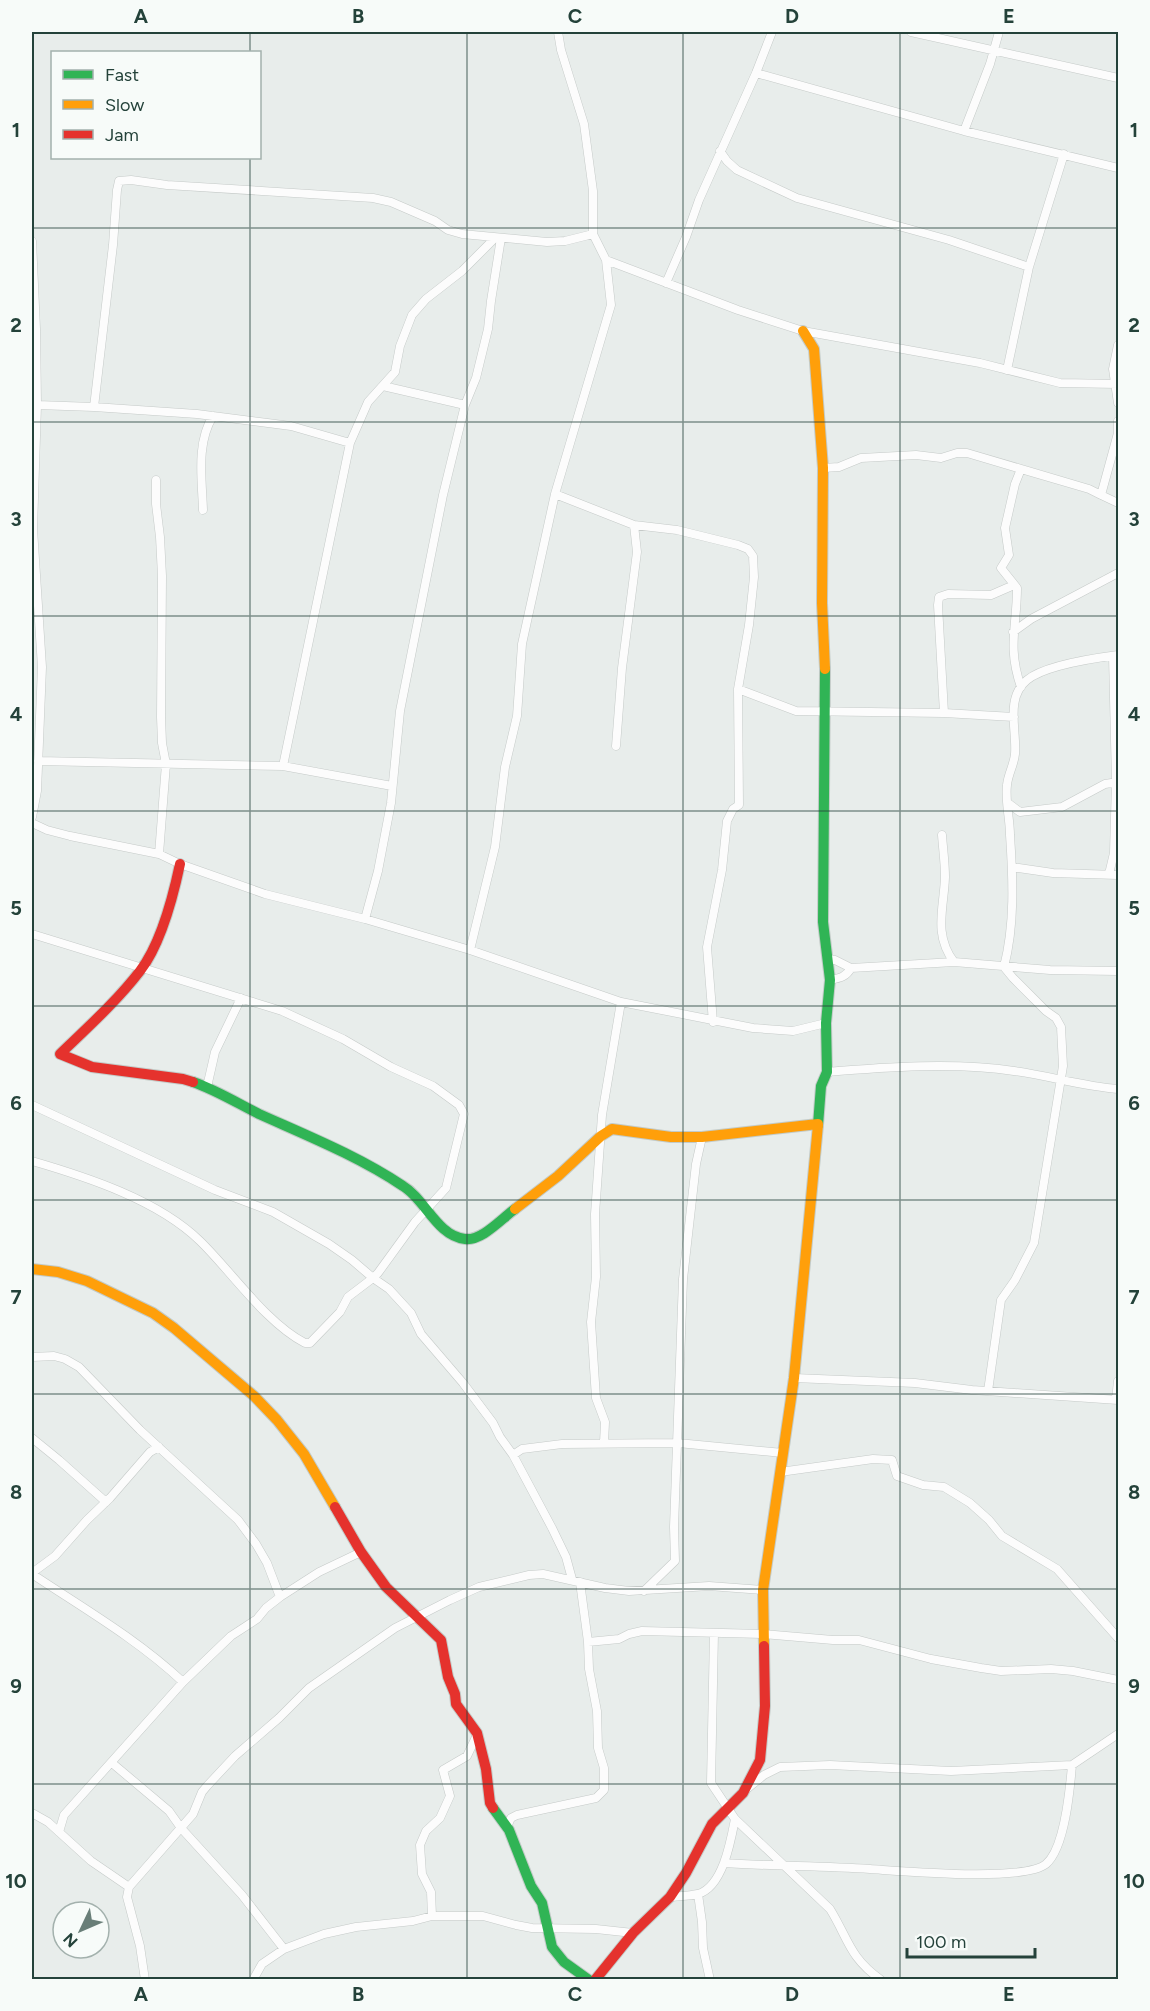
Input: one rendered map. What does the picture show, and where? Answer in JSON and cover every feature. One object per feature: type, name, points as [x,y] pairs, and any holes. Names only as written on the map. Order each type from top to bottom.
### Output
[{"type":"street","points":[[470,950],[495,847],[504,767],[517,716],[522,644],[555,494],[611,305],[606,260],[592,234],[593,191],[584,124],[561,50],[558,32]]},
{"type":"street","points":[[666,283],[772,32]]},
{"type":"street","points":[[911,32],[1119,78]]},
{"type":"street","points":[[964,131],[999,32]]},
{"type":"street","points":[[756,73],[964,131],[1119,168]]},
{"type":"street","points":[[720,151],[737,170],[797,198],[949,240],[1029,267]]},
{"type":"street","points":[[1007,370],[1029,267],[1064,154]]},
{"type":"street","points":[[94,407],[119,181],[374,198],[391,202],[448,230],[498,238],[547,242],[565,241],[592,234]]},
{"type":"street","points":[[283,766],[350,443],[368,402],[395,372],[400,346],[412,315],[419,305],[462,271],[498,238]]},
{"type":"street","points":[[365,919],[378,871],[391,803],[400,711],[443,495],[465,405],[476,378],[488,329],[498,238]]},
{"type":"street","points":[[32,241],[36,329],[32,488],[35,606],[42,667],[37,791],[32,817]]},
{"type":"street","points":[[606,260],[738,310],[803,331],[1060,382],[1117,383]]},
{"type":"street","points":[[743,1793],[760,1760],[765,1707],[762,1590],[794,1378],[821,1086],[826,1072],[826,1023],[830,980],[823,921],[826,681],[822,603],[823,468],[814,349],[803,331]]},
{"type":"street","points":[[1119,345],[1113,369],[1119,403]]},
{"type":"street","points":[[383,386],[465,405]]},
{"type":"street","points":[[35,398],[94,407],[213,416],[291,426],[350,443]]},
{"type":"street","points":[[203,510],[202,442],[206,427],[213,416]]},
{"type":"street","points":[[1101,495],[1118,433],[1119,421]]},
{"type":"street","points":[[823,468],[839,466],[861,458],[916,455],[941,458],[957,453],[967,453],[1089,489],[1119,503]]},
{"type":"street","points":[[1021,469],[1015,484],[1005,528],[1010,555],[1001,568],[1017,592],[1012,649],[1021,687]]},
{"type":"street","points":[[156,480],[162,576],[161,717],[166,764],[159,854]]},
{"type":"street","points":[[555,494],[634,525],[677,530],[738,545],[748,549],[753,556],[754,577],[749,625],[738,689],[739,805],[733,809],[727,821],[722,870],[707,948],[713,1022]]},
{"type":"street","points":[[616,746],[622,668],[637,552],[634,525]]},
{"type":"street","points":[[1013,632],[1031,619],[1119,573]]},
{"type":"street","points":[[944,713],[939,597],[948,594],[992,595],[1014,585]]},
{"type":"street","points":[[1004,967],[1009,950],[1013,889],[1006,786],[1015,757],[1016,695],[1028,680],[1043,672],[1093,658],[1116,655],[1117,781],[1114,853],[1109,874]]},
{"type":"street","points":[[738,689],[796,711],[944,713],[1014,717]]},
{"type":"street","points":[[38,761],[283,766],[392,786]]},
{"type":"street","points":[[1008,803],[1020,812],[1062,807],[1105,784],[1117,781]]},
{"type":"street","points":[[32,823],[70,837],[159,854],[180,864],[265,894],[365,919],[470,950],[621,1002],[713,1022],[753,1028],[793,1031],[826,1023]]},
{"type":"street","points":[[942,835],[945,876],[941,914],[943,941],[945,950],[954,962]]},
{"type":"street","points":[[180,864],[172,902],[141,969],[98,1017],[60,1054],[83,1064],[183,1079],[207,1087],[258,1113],[342,1149],[406,1187],[446,1231],[462,1239],[478,1237],[558,1176],[601,1136],[612,1129],[646,1135],[702,1137],[818,1124]]},
{"type":"street","points":[[1012,867],[1053,873],[1119,875]]},
{"type":"street","points":[[32,934],[282,1011],[343,1039],[391,1067],[433,1086],[459,1105],[464,1114],[446,1188],[408,1232],[378,1273],[348,1298],[340,1312],[310,1343],[279,1324],[201,1241],[179,1223],[118,1190],[32,1161]]},
{"type":"street","points":[[827,959],[835,960],[851,968],[954,962],[1050,970],[1119,971]]},
{"type":"street","points":[[988,1390],[1001,1300],[1015,1280],[1034,1243],[1054,1110],[1062,1080],[1061,1027],[1056,1018],[1012,978],[1004,967]]},
{"type":"street","points":[[830,980],[842,978],[851,968]]},
{"type":"street","points":[[207,1087],[215,1052],[241,998]]},
{"type":"street","points":[[604,1443],[604,1422],[596,1398],[591,1322],[596,1277],[595,1214],[602,1115],[621,1002]]},
{"type":"street","points":[[826,1072],[895,1066],[1013,1071],[1092,1087],[1119,1089]]},
{"type":"street","points":[[32,1105],[215,1190],[273,1212],[344,1254],[389,1289],[411,1313],[421,1334],[463,1383],[493,1423],[513,1455],[576,1580],[588,1642],[589,1669],[597,1711],[598,1748],[604,1768],[604,1790],[596,1798],[517,1815],[511,1818],[507,1827]]},
{"type":"street","points":[[644,1591],[675,1561],[674,1527],[683,1280],[696,1164],[702,1137]]},
{"type":"street","points":[[32,1269],[57,1272],[87,1281],[153,1313],[254,1396],[304,1454],[361,1552],[386,1587],[441,1640],[456,1704],[477,1735],[486,1768],[490,1803],[507,1827],[531,1886],[542,1903],[552,1947],[556,1955],[589,1980]]},
{"type":"street","points":[[32,1357],[54,1356],[79,1367],[159,1447],[238,1520],[267,1563],[280,1597]]},
{"type":"street","points":[[794,1378],[915,1383],[1117,1400],[1119,1381]]},
{"type":"street","points":[[32,1438],[106,1502]]},
{"type":"street","points":[[513,1455],[522,1449],[540,1446],[604,1443],[678,1443],[783,1453]]},
{"type":"street","points":[[159,1447],[150,1452],[55,1556],[32,1574],[137,1642],[183,1682]]},
{"type":"street","points":[[780,1472],[873,1459],[892,1460],[897,1476],[923,1485],[944,1487],[970,1503],[990,1520],[1002,1536],[1057,1569],[1119,1638]]},
{"type":"street","points":[[59,1832],[64,1815],[183,1682],[231,1636],[257,1619],[280,1597],[319,1572],[361,1552]]},
{"type":"street","points":[[145,1980],[140,1946],[127,1897],[129,1887],[182,1828],[207,1786],[235,1756],[309,1688],[395,1628],[479,1587],[536,1575],[576,1580],[616,1590],[644,1591],[709,1586],[762,1590]]},
{"type":"street","points":[[588,1642],[619,1639],[642,1631],[763,1634],[859,1640],[932,1659],[981,1668],[1001,1671],[1051,1669],[1119,1680]]},
{"type":"street","points":[[714,1633],[711,1783],[735,1819],[830,1909],[858,1961],[881,1980]]},
{"type":"street","points":[[595,1980],[633,1933],[670,1897],[686,1873],[712,1824],[764,1775],[780,1767],[830,1765],[951,1771],[1072,1765],[1119,1734]]},
{"type":"street","points":[[432,1916],[431,1892],[422,1874],[420,1854],[422,1838],[440,1818],[450,1796],[443,1770],[467,1756],[477,1735]]},
{"type":"street","points":[[112,1763],[169,1811],[242,1895],[284,1949]]},
{"type":"street","points":[[724,1863],[905,1872],[993,1873],[1021,1872],[1044,1866],[1050,1860],[1059,1841],[1069,1804],[1072,1765]]},
{"type":"street","points":[[32,1813],[48,1822],[91,1861],[129,1887]]},
{"type":"street","points":[[670,1897],[698,1894],[712,1884],[724,1863],[735,1819]]},
{"type":"street","points":[[698,1894],[703,1948],[710,1980]]},
{"type":"street","points":[[253,1980],[261,1964],[284,1949],[324,1934],[356,1927],[413,1921],[432,1916],[483,1916],[516,1926],[633,1933]]},
{"type":"traffic: fast","points":[[818,1125],[821,1086],[827,1072],[826,1023],[830,980],[823,922],[825,669]]},
{"type":"traffic: fast","points":[[193,1082],[386,1175],[411,1192],[439,1224],[455,1236],[465,1239],[478,1237],[515,1209]]},
{"type":"traffic: fast","points":[[493,1808],[509,1830],[531,1886],[542,1903],[552,1947],[564,1962],[589,1980]]},
{"type":"traffic: slow","points":[[803,331],[814,349],[823,468],[822,603],[825,669]]},
{"type":"traffic: slow","points":[[515,1209],[558,1176],[601,1136],[612,1129],[671,1137],[702,1137],[818,1124]]},
{"type":"traffic: slow","points":[[764,1646],[763,1590],[794,1378],[818,1125]]},
{"type":"traffic: slow","points":[[32,1269],[58,1272],[87,1281],[153,1313],[174,1328],[254,1396],[277,1420],[304,1454],[335,1507]]},
{"type":"traffic: jam","points":[[180,864],[165,920],[147,960],[122,993],[60,1054],[92,1067],[193,1082]]},
{"type":"traffic: jam","points":[[335,1507],[361,1552],[386,1587],[441,1640],[456,1704],[477,1733],[486,1769],[490,1803],[493,1808]]},
{"type":"traffic: jam","points":[[595,1980],[633,1933],[670,1897],[686,1873],[712,1824],[743,1793],[760,1760],[765,1706],[764,1646]]}]
